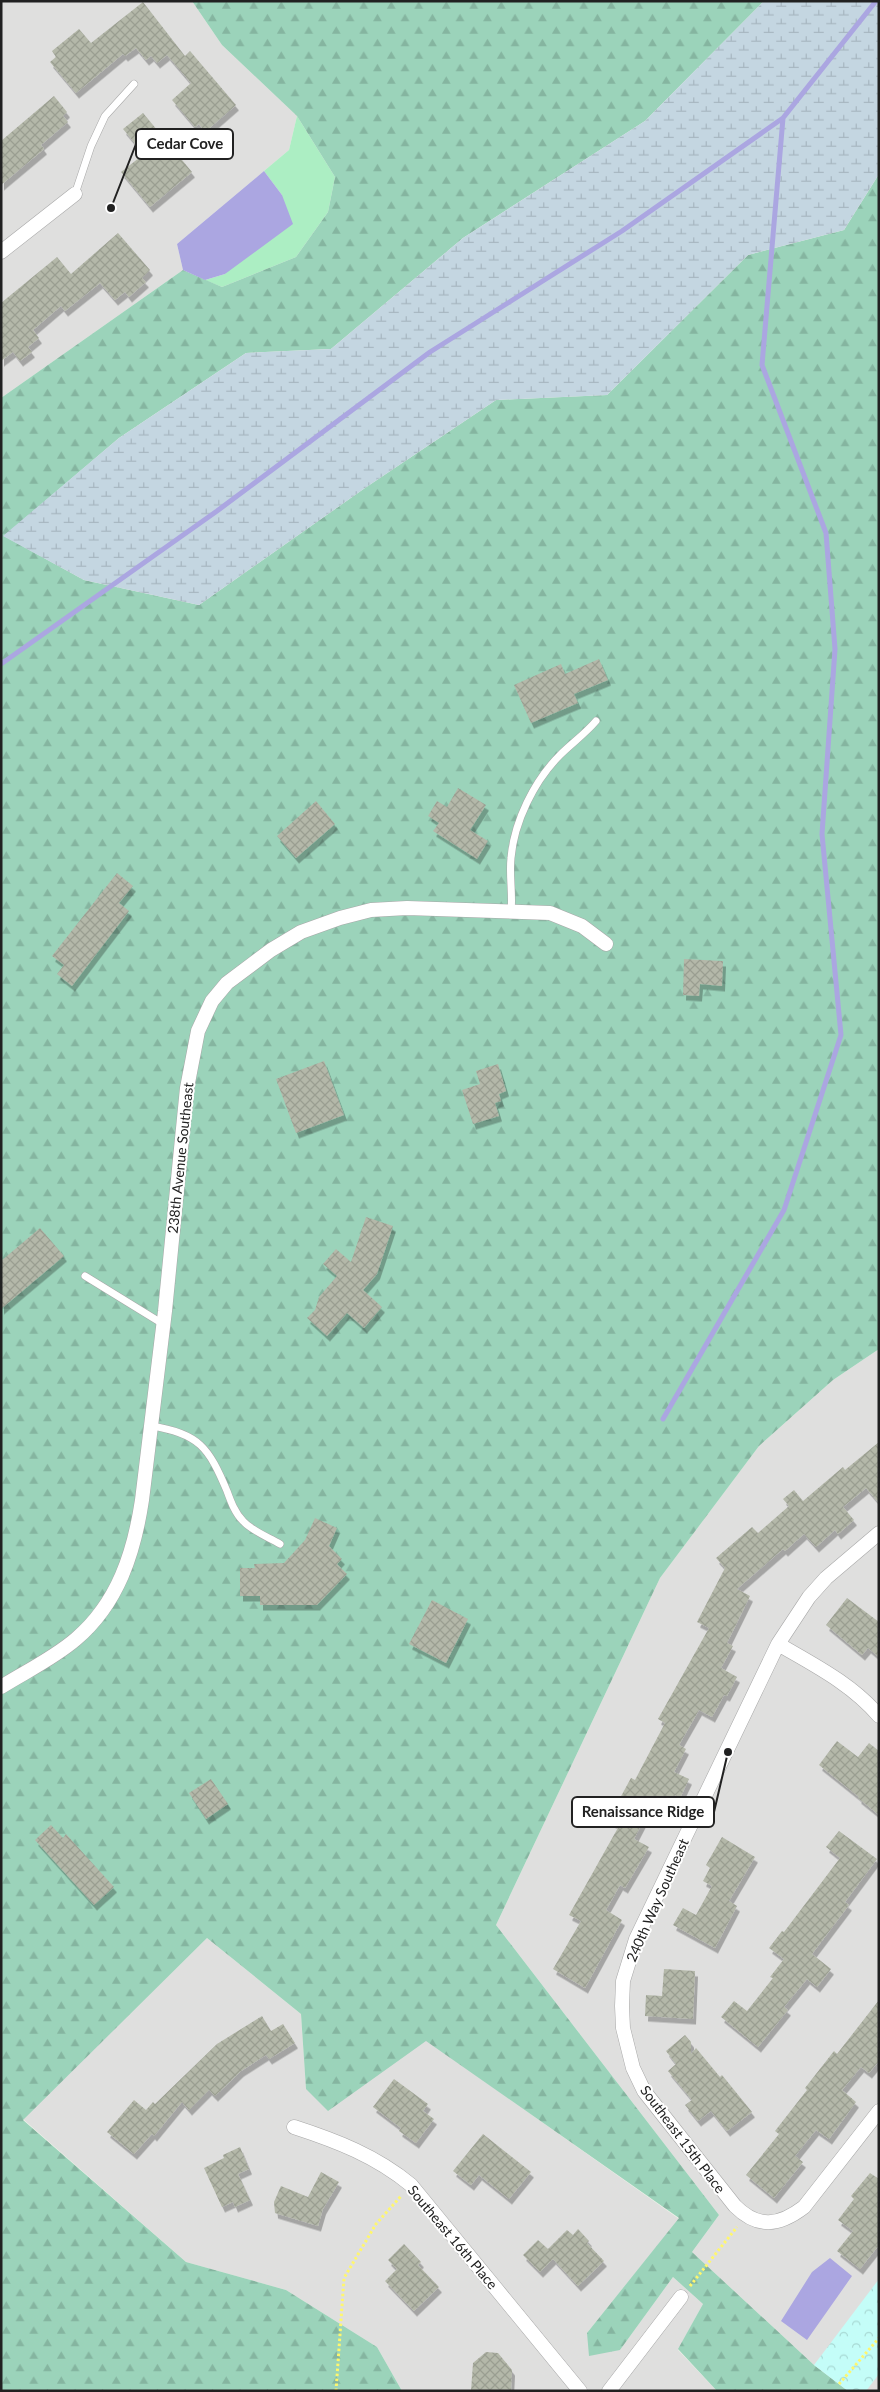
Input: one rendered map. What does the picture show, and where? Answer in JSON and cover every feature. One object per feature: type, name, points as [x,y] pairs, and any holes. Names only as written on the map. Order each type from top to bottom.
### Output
[{"type":"street","points":[[1,252],[76,194]]},
{"type":"street","name":"238th Avenue Southeast","points":[[1,1688],[75,1640],[116,1592],[126,1568],[138,1525],[164,1324],[187,1088],[198,1031],[212,1001],[227,983],[271,950],[301,932],[340,918],[371,910],[407,908],[550,913],[567,918],[582,926],[606,944]]},
{"type":"street","name":"240th Way Southeast","points":[[623,2028],[623,1982],[636,1939],[778,1644],[815,1590],[826,1578],[879,1533]]},
{"type":"street","points":[[778,1644],[846,1685],[861,1697],[879,1716]]},
{"type":"street","name":"Southeast 15th Place","points":[[623,2028],[628,2053],[644,2091],[745,2216]]},
{"type":"street","points":[[745,2216],[759,2222],[774,2222],[791,2217],[804,2207],[879,2111]]},
{"type":"street","name":"Southeast 16th Place","points":[[294,2127],[336,2141],[370,2156],[392,2169],[411,2185],[580,2391]]},
{"type":"street","points":[[609,2391],[681,2297]]},
{"type":"lane","points":[[76,194],[91,146],[104,116],[134,84]]},
{"type":"lane","points":[[512,912],[511,856],[531,795],[542,775],[596,721]]},
{"type":"lane","points":[[85,1276],[164,1324]]},
{"type":"lane","points":[[151,1426],[173,1429],[184,1433],[196,1441],[214,1461],[235,1511],[244,1522],[280,1544]]},
{"type":"path","points":[[336,2391],[344,2278],[376,2224],[411,2185]]},
{"type":"path","points":[[681,2297],[745,2216]]},
{"type":"path","points":[[839,2384],[879,2338]]},
{"type":"shaded area","points":[[1,1],[192,1],[222,45],[297,116],[289,150],[177,244],[183,270],[1,398]]},
{"type":"shaded area","points":[[264,171],[282,195],[293,224],[225,274],[205,280],[183,270],[177,244]]},
{"type":"shaded area","points":[[879,1349],[879,2391],[848,2391],[814,2365],[692,2252],[719,2215],[496,1925],[660,1578],[759,1446],[833,1380]]},
{"type":"shaded area","points":[[207,1938],[301,2014],[306,2089],[426,2040],[679,2219],[587,2333],[620,2350],[673,2277],[703,2304],[678,2350],[717,2391],[402,2391],[377,2347],[286,2290],[186,2262],[23,2119]]},
{"type":"shaded area","points":[[830,2258],[852,2276],[807,2340],[781,2321],[812,2272]]},
{"type":"green space","points":[[192,1],[764,1],[645,121],[463,238],[331,349],[246,353],[119,438],[4,536],[84,580],[199,605],[365,488],[496,400],[607,395],[748,255],[844,230],[879,174],[879,1349],[833,1380],[759,1446],[660,1578],[496,1925],[719,2215],[692,2252],[814,2365],[848,2391],[717,2391],[678,2349],[703,2304],[673,2277],[620,2350],[589,2356],[587,2333],[679,2218],[426,2041],[328,2111],[306,2089],[301,2014],[207,1938],[23,2120],[186,2262],[286,2290],[377,2347],[402,2391],[1,2391],[1,398],[183,270],[222,287],[296,257],[328,212],[335,177],[297,116],[222,45]]},
{"type":"green space","points":[[764,1],[879,1],[879,174],[844,230],[748,255],[607,395],[496,400],[365,488],[199,605],[84,580],[3,536],[119,438],[246,353],[331,349],[463,238],[645,121]]},
{"type":"green space","points":[[297,116],[335,177],[328,212],[296,257],[222,287],[205,280],[225,274],[282,195],[264,171],[289,150]]},
{"type":"green space","points":[[879,2279],[879,2374],[866,2391],[848,2391],[814,2365]]},
{"type":"building","points":[[143,2],[185,56],[190,51],[236,105],[205,132],[199,124],[195,127],[172,100],[191,83],[167,55],[157,63],[151,56],[146,60],[136,48],[125,56],[123,54],[76,93],[50,62],[56,57],[52,51],[79,29],[91,43]]},
{"type":"building","points":[[54,96],[67,112],[63,116],[68,122],[41,145],[44,149],[1,185],[1,141]]},
{"type":"building","points":[[143,113],[192,172],[150,207],[121,172],[144,154],[123,129]]},
{"type":"building","points":[[118,233],[150,270],[142,278],[146,282],[129,297],[125,292],[115,300],[100,283],[65,311],[61,306],[33,330],[39,338],[28,347],[32,352],[20,361],[13,352],[1,361],[1,303],[57,257],[71,274]]},
{"type":"building","points":[[599,659],[608,680],[574,694],[578,703],[531,723],[514,685],[561,664],[565,674]]},
{"type":"building","points":[[458,788],[486,805],[470,830],[488,841],[477,859],[433,831],[439,823],[428,816],[437,801],[447,807]]},
{"type":"building","points":[[316,801],[335,824],[296,858],[277,836]]},
{"type":"building","points":[[117,873],[133,886],[119,903],[129,911],[72,986],[57,974],[64,965],[52,956]]},
{"type":"building","points":[[684,959],[723,961],[722,986],[700,984],[699,996],[683,995]]},
{"type":"building","points":[[324,1061],[344,1115],[296,1133],[276,1079]]},
{"type":"building","points":[[498,1064],[506,1091],[499,1094],[501,1101],[495,1103],[499,1116],[473,1124],[462,1090],[480,1084],[476,1071]]},
{"type":"building","points":[[366,1217],[393,1226],[377,1274],[363,1290],[382,1307],[364,1328],[347,1313],[327,1336],[307,1318],[315,1310],[319,1297],[337,1276],[323,1264],[336,1249],[351,1262]]},
{"type":"building","points":[[40,1228],[64,1256],[1,1309],[1,1261]]},
{"type":"building","points":[[879,1442],[879,1503],[866,1488],[843,1507],[854,1520],[838,1534],[835,1530],[816,1547],[804,1534],[785,1551],[783,1549],[737,1589],[750,1596],[727,1643],[733,1646],[721,1668],[737,1677],[727,1696],[724,1695],[712,1717],[699,1710],[679,1745],[686,1749],[674,1772],[689,1779],[680,1798],[675,1795],[663,1818],[649,1810],[634,1839],[649,1847],[625,1888],[620,1885],[606,1910],[622,1920],[585,1988],[553,1969],[581,1921],[569,1915],[619,1826],[608,1820],[631,1778],[635,1780],[665,1723],[658,1719],[709,1628],[697,1622],[725,1568],[716,1558],[752,1527],[758,1533],[789,1506],[783,1499],[794,1490],[803,1501],[843,1467],[845,1470]]},
{"type":"building","points":[[315,1518],[337,1528],[329,1546],[342,1559],[337,1564],[347,1574],[317,1605],[260,1605],[260,1596],[240,1596],[240,1568],[255,1568],[254,1564],[284,1563],[305,1540]]},
{"type":"building","points":[[847,1598],[879,1622],[879,1657],[868,1648],[862,1655],[826,1625]]},
{"type":"building","points":[[432,1600],[468,1619],[446,1663],[409,1644]]},
{"type":"building","points":[[837,1741],[858,1757],[869,1743],[879,1751],[879,1815],[819,1765]]},
{"type":"building","points":[[211,1779],[228,1804],[206,1819],[189,1793]]},
{"type":"building","points":[[51,1825],[63,1838],[66,1834],[114,1887],[94,1905],[35,1840]]},
{"type":"building","points":[[839,1831],[877,1859],[845,1902],[849,1905],[812,1954],[831,1969],[817,1987],[807,1979],[784,2007],[788,2010],[758,2047],[721,2017],[734,2001],[747,2011],[773,1978],[770,1977],[784,1959],[769,1948],[782,1931],[784,1932],[840,1858],[826,1847]]},
{"type":"building","points":[[722,1837],[755,1857],[729,1901],[737,1906],[715,1948],[673,1925],[683,1908],[696,1915],[712,1886],[703,1881],[710,1868],[706,1865]]},
{"type":"building","points":[[664,1969],[695,1971],[693,2019],[645,2016],[646,1995],[662,1996]]},
{"type":"building","points":[[879,2000],[879,2061],[869,2073],[861,2067],[842,2090],[856,2102],[829,2139],[816,2130],[795,2156],[803,2162],[774,2198],[746,2175],[779,2134],[775,2131],[807,2090],[805,2088],[834,2051],[837,2054]]},
{"type":"building","points":[[262,2016],[271,2031],[283,2024],[295,2043],[269,2059],[266,2055],[241,2071],[215,2096],[209,2090],[189,2110],[182,2102],[154,2136],[152,2134],[134,2154],[107,2132],[134,2100],[146,2110],[153,2102],[155,2104],[217,2044]]},
{"type":"building","points":[[685,2035],[691,2042],[691,2054],[696,2048],[720,2077],[722,2075],[752,2112],[727,2131],[711,2111],[698,2121],[685,2105],[692,2100],[668,2071],[676,2064],[666,2051]]},
{"type":"building","points":[[394,2079],[428,2104],[423,2111],[434,2119],[416,2143],[399,2131],[401,2128],[373,2107]]},
{"type":"building","points":[[483,2134],[531,2172],[509,2199],[479,2175],[471,2185],[453,2171]]},
{"type":"building","points":[[240,2147],[249,2169],[238,2174],[250,2200],[235,2207],[233,2202],[222,2207],[204,2168],[224,2158],[223,2155]]},
{"type":"building","points":[[321,2172],[339,2182],[323,2209],[318,2226],[275,2213],[274,2202],[281,2186],[308,2197]]},
{"type":"building","points":[[870,2173],[879,2179],[879,2245],[860,2269],[837,2251],[853,2231],[838,2220],[854,2199],[851,2196]]},
{"type":"building","points":[[578,2229],[589,2241],[587,2243],[604,2261],[578,2286],[553,2259],[540,2272],[523,2255],[538,2240],[548,2249],[567,2230],[573,2235]]},
{"type":"building","points":[[404,2244],[421,2262],[418,2265],[439,2287],[414,2311],[385,2281],[397,2269],[388,2260]]},
{"type":"building","points":[[486,2352],[498,2353],[512,2370],[511,2391],[471,2391],[473,2363]]},
{"type":"waterway","points":[[663,1419],[784,1210],[841,1035],[822,834],[835,649],[826,533],[762,365],[783,118],[876,1]]},
{"type":"waterway","points":[[1,664],[217,511],[430,352],[622,231],[783,118]]},
{"type":"place","name":"Cedar Cove","points":[[111,208]]},
{"type":"place","name":"Renaissance Ridge","points":[[728,1752]]}]
